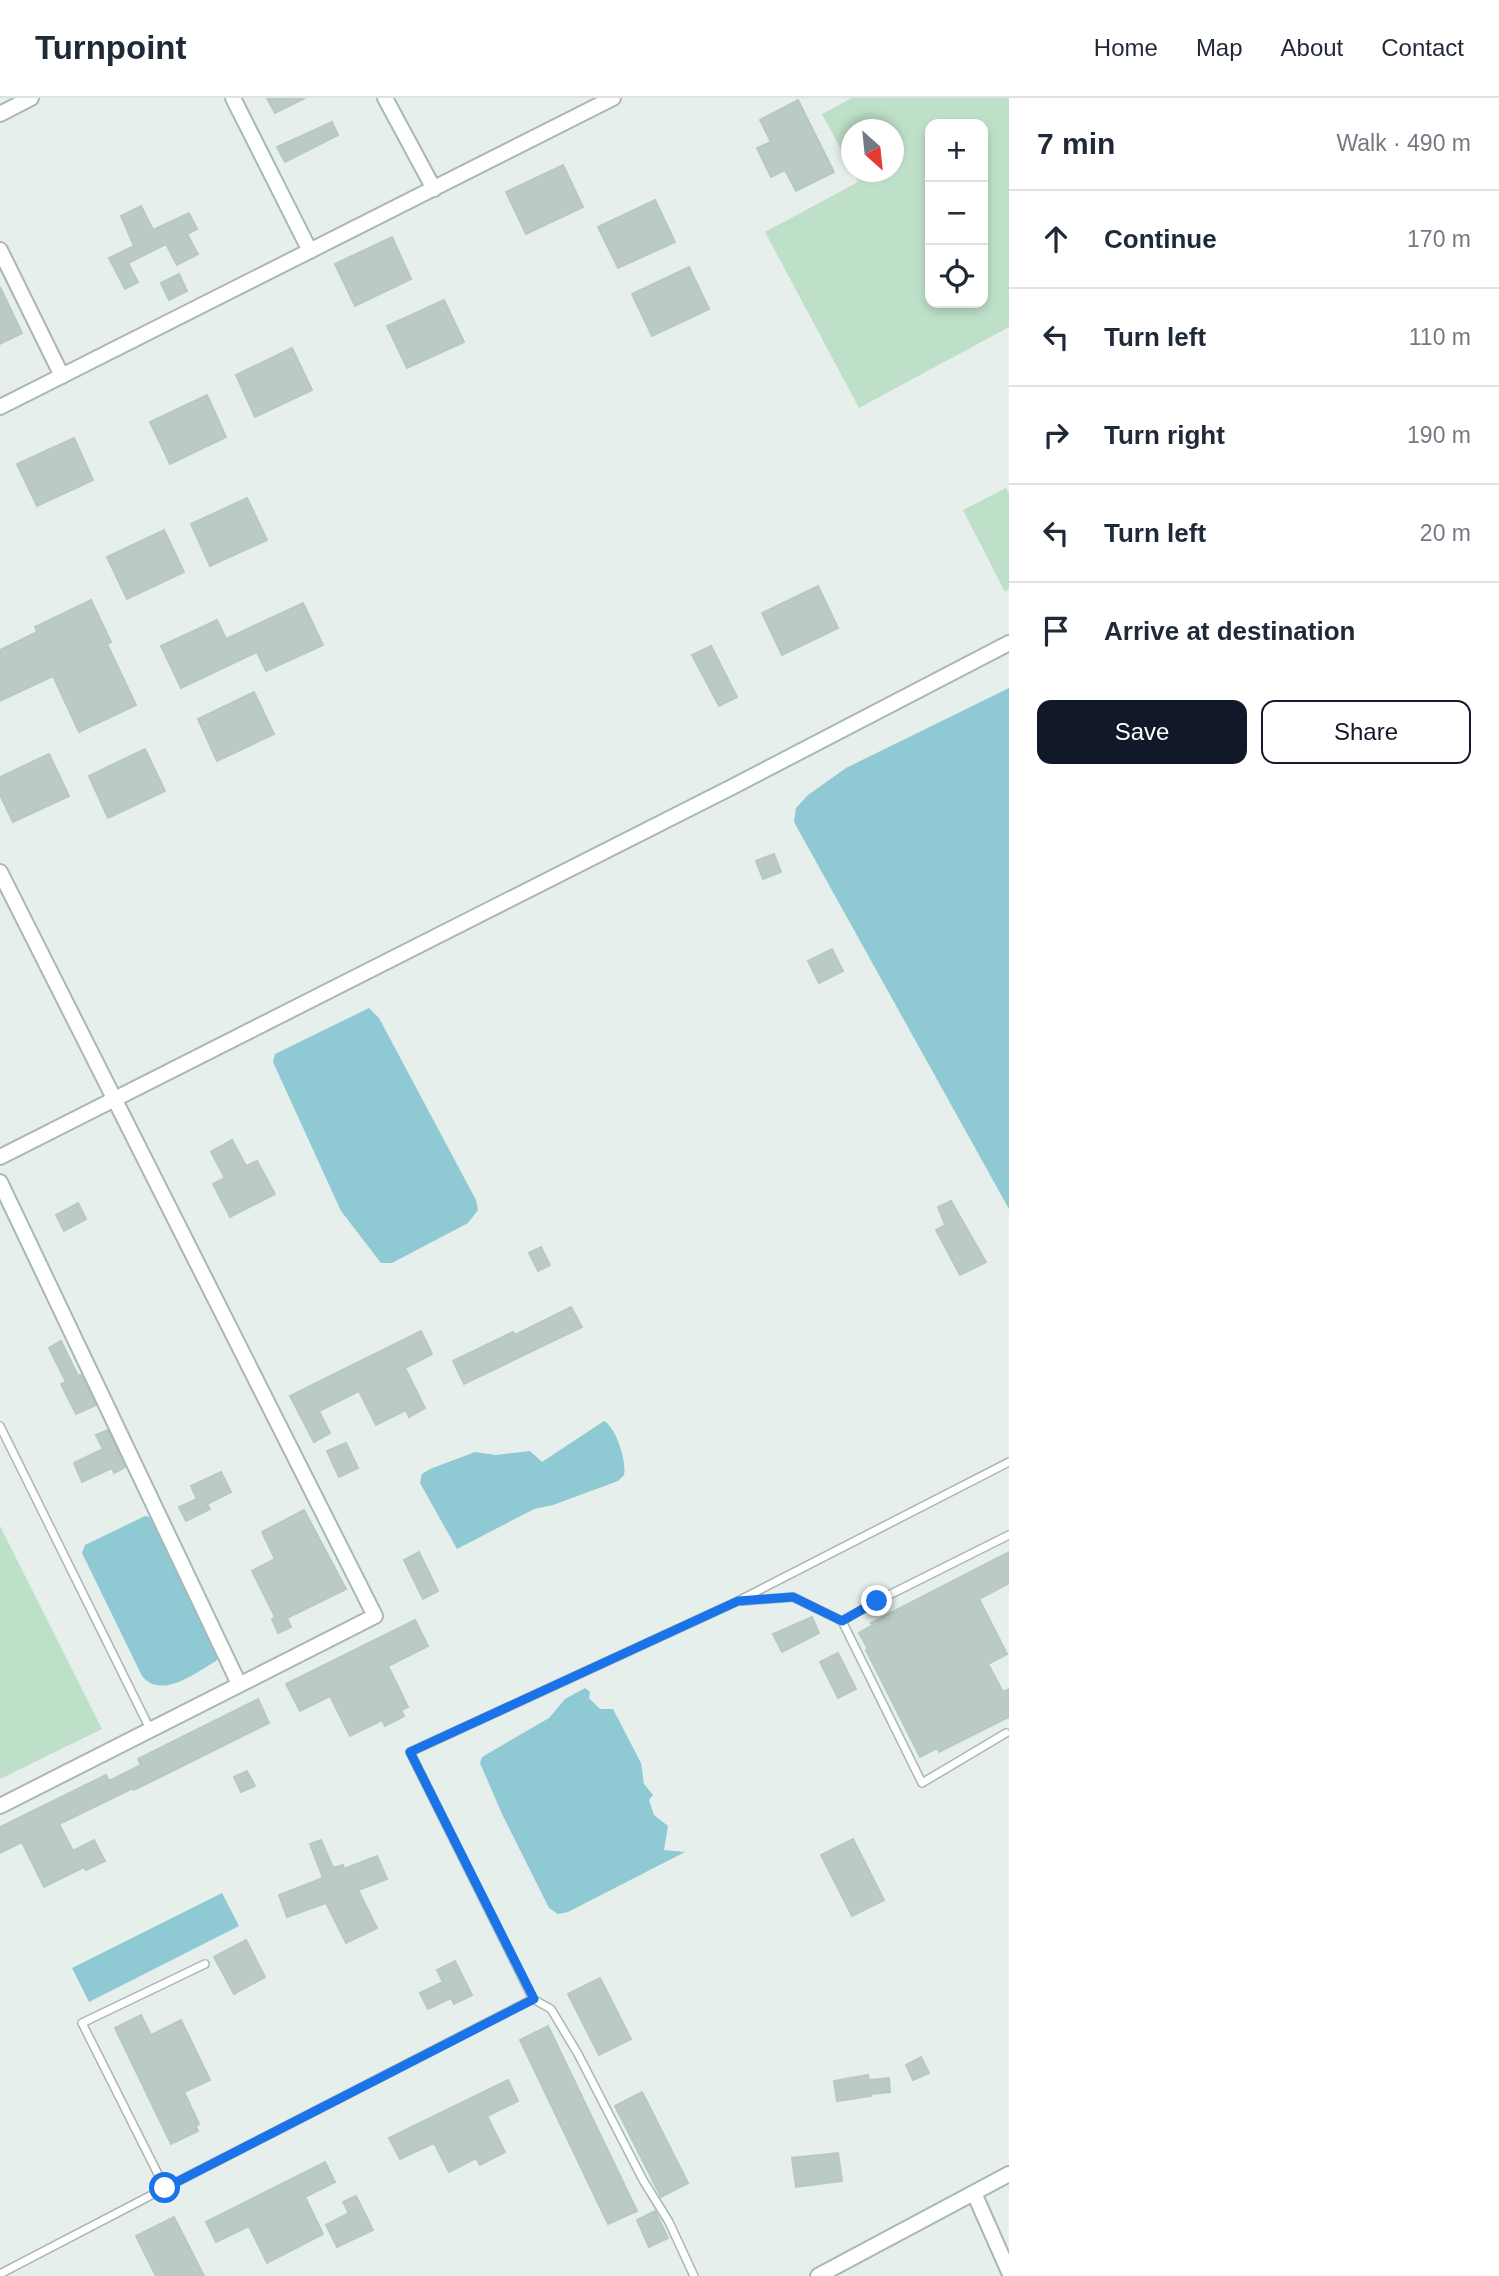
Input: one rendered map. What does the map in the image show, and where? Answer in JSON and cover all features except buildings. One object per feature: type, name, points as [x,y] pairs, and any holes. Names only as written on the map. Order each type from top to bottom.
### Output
[{"type":"street","points":[[0,114],[31,98]]},
{"type":"street","points":[[233,98],[310,251]]},
{"type":"street","points":[[385,98],[434,188]]},
{"type":"street","points":[[0,407],[613,98]]},
{"type":"street","points":[[0,250],[62,376]]},
{"type":"street","points":[[0,1157],[733,787],[1009,643]]},
{"type":"street","points":[[0,872],[375,1616],[0,1806]]},
{"type":"street","points":[[0,1182],[240,1684]]},
{"type":"street","points":[[818,2276],[1009,2174]]},
{"type":"street","points":[[974,2193],[1009,2273]]},
{"type":"lane","points":[[0,1426],[150,1729]]},
{"type":"lane","points":[[694,2276],[579,2054],[551,2009],[534,1999],[410,1752],[738,1601],[1009,1462]]},
{"type":"lane","points":[[842,1621],[1009,1535]]},
{"type":"lane","points":[[738,1601],[793,1597],[842,1621],[922,1783],[1008,1734]]},
{"type":"lane","points":[[165,2188],[82,2023],[205,1964]]},
{"type":"lane","points":[[0,2274],[534,1999]]},
{"type":"green space","points":[[852,98],[1009,98],[1009,327],[859,408],[765,232],[858,182],[904,182],[904,119],[841,119],[841,149],[822,114]]},
{"type":"green space","points":[[1006,488],[1009,494],[1009,589],[1005,592],[963,510]]},
{"type":"green space","points":[[0,1526],[102,1729],[0,1779]]},
{"type":"water","points":[[1009,688],[1009,1209],[794,822],[796,808],[808,795],[846,768]]},
{"type":"water","points":[[369,1008],[379,1018],[476,1200],[478,1210],[468,1223],[392,1263],[381,1263],[341,1211],[273,1062],[275,1054]]},
{"type":"water","points":[[604,1421],[613,1430],[622,1454],[624,1475],[618,1481],[553,1505],[534,1509],[457,1549],[420,1483],[422,1474],[475,1452],[496,1455],[530,1451],[542,1462]]},
{"type":"water","points":[[145,1516],[152,1521],[218,1656],[216,1661],[198,1672],[169,1685],[150,1683],[142,1676],[82,1553],[85,1545]]},
{"type":"water","points":[[585,1688],[590,1692],[589,1698],[600,1709],[613,1709],[641,1763],[644,1784],[653,1795],[649,1800],[654,1815],[668,1826],[664,1850],[685,1852],[568,1912],[558,1914],[549,1908],[480,1763],[482,1757],[549,1718],[565,1699]]},
{"type":"water","points":[[222,1893],[239,1926],[89,2002],[72,1968]]},
{"type":"route","points":[[165,2188],[534,1999],[410,1752],[738,1601],[793,1597],[842,1621],[877,1601]]}]
